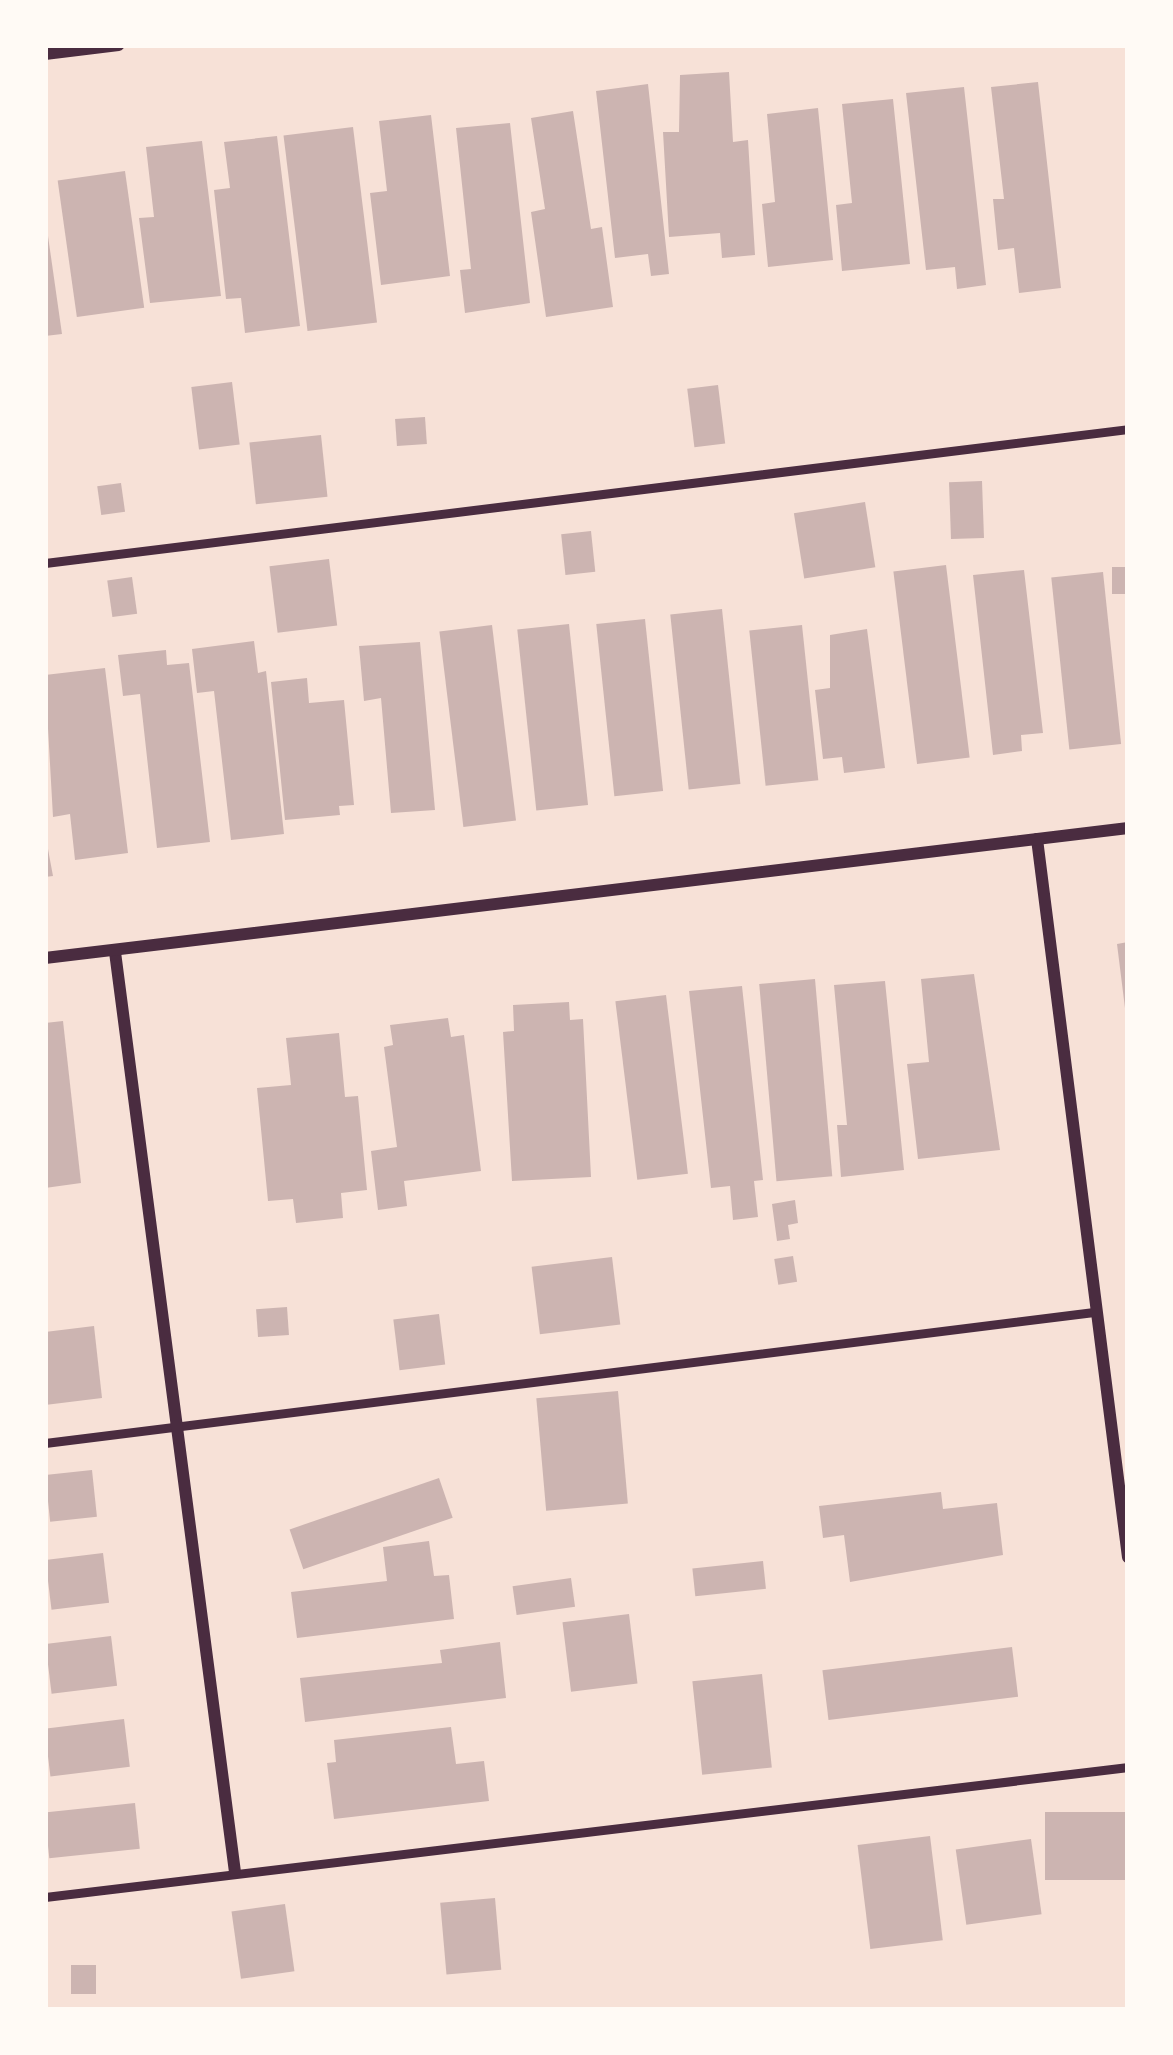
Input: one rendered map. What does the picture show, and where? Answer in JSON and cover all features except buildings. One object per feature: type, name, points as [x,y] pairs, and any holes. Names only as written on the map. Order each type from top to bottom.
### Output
[{"type":"street","points":[[45,54],[118,45]]},
{"type":"street","points":[[45,958],[1128,828]]},
{"type":"street","points":[[1037,839],[1128,1557]]},
{"type":"street","points":[[115,952],[235,1873]]},
{"type":"lane","points":[[45,562],[1128,429]]},
{"type":"lane","points":[[45,1443],[1094,1312]]},
{"type":"lane","points":[[45,1897],[1128,1767]]}]
